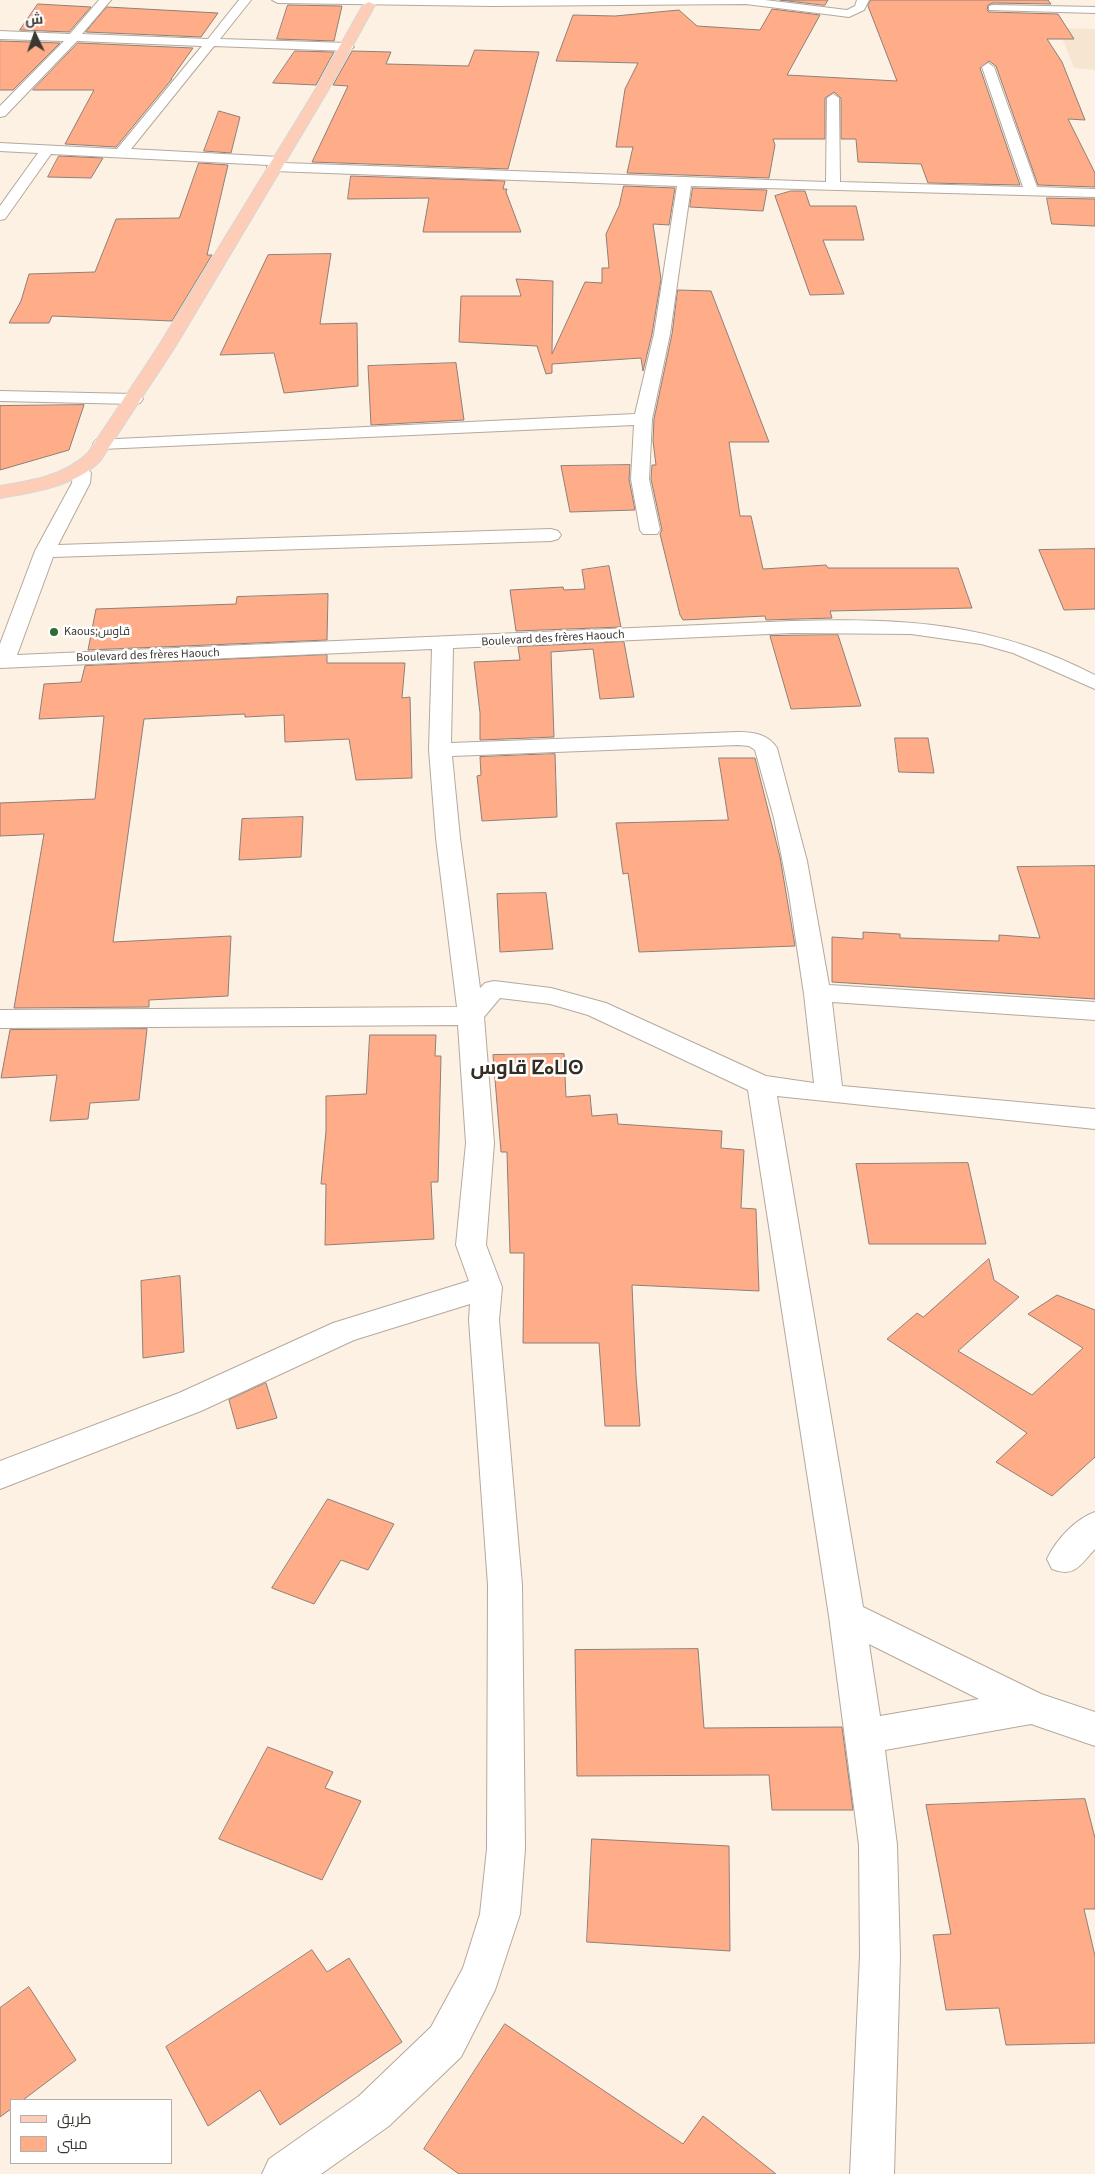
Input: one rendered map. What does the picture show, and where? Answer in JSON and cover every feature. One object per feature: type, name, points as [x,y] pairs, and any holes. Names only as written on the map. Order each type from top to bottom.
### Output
[{"type":"main road","points":[[0,492],[51,481],[79,469],[94,456],[134,399],[348,47],[369,2]]},
{"type":"main road","points":[[0,484],[46,470],[100,447]]},
{"type":"street","points":[[1,110],[73,38],[105,0]]},
{"type":"street","points":[[122,152],[245,0]]},
{"type":"street","points":[[278,0],[369,2],[746,1],[849,14],[857,11],[863,0]]},
{"type":"street","points":[[683,2],[700,0]]},
{"type":"street","points":[[993,8],[1095,10]]},
{"type":"street","points":[[0,35],[348,47]]},
{"type":"street","points":[[988,67],[1032,192]]},
{"type":"street","points":[[832,186],[833,98]]},
{"type":"street","points":[[0,147],[122,152],[277,164],[685,182],[1032,192],[1095,192]]},
{"type":"street","points":[[0,216],[48,148]]},
{"type":"street","points":[[650,530],[640,479],[643,419],[662,334],[685,182]]},
{"type":"street","points":[[0,396],[134,399]]},
{"type":"street","points":[[100,447],[643,419]]},
{"type":"street","points":[[2,662],[45,551],[81,483],[82,473],[79,469]]},
{"type":"street","points":[[45,551],[551,535]]},
{"type":"street","name":"Boulevard des frères Haouch","points":[[2,662],[802,627],[901,626],[983,637],[1015,646],[1050,659],[1095,683]]},
{"type":"street","points":[[284,2174],[374,2111],[446,2042],[481,1976],[500,1914],[506,1849],[505,1586],[484,1320],[487,1287],[471,1245],[480,1143],[471,1016],[448,838],[440,750],[443,644]]},
{"type":"street","points":[[440,750],[727,739],[751,739],[760,742],[766,748],[788,827],[808,923],[829,1094]]},
{"type":"street","points":[[0,1019],[471,1016],[494,989],[551,996],[597,1009],[761,1085],[829,1094],[1095,1119]]},
{"type":"street","points":[[818,993],[1095,1011]]},
{"type":"street","points":[[761,1085],[847,1616],[865,1736],[878,1845],[880,1937],[872,2174]]},
{"type":"street","points":[[0,1475],[190,1402],[344,1331],[487,1287]]},
{"type":"street","points":[[1064,1559],[1095,1526]]},
{"type":"street","points":[[847,1616],[1031,1707],[1095,1729]]},
{"type":"street","points":[[865,1736],[1031,1707]]},
{"type":"shaded area","points":[[1058,28],[1095,29],[1095,70],[1074,68]]},
{"type":"building","points":[[780,0],[828,0],[825,5]]},
{"type":"building","points":[[871,0],[1048,0],[1051,4],[993,3],[988,5],[987,10],[989,12],[1058,14],[1074,39],[1047,39],[1062,62],[1085,120],[1068,119],[1095,173],[1095,187],[1038,185],[996,66],[989,61],[980,68],[1020,185],[928,183],[921,164],[858,162],[856,139],[841,139],[841,98],[834,92],[825,98],[825,139],[773,139],[775,145],[769,178],[627,173],[633,147],[616,147],[625,89],[638,63],[556,61],[573,15],[615,16],[679,10],[697,26],[760,30],[772,9],[820,15],[787,75],[897,81],[868,6]]},
{"type":"building","points":[[38,4],[91,7],[69,32],[20,30]]},
{"type":"building","points":[[288,5],[342,6],[334,41],[277,39]]},
{"type":"building","points":[[107,7],[218,13],[201,37],[86,32]]},
{"type":"building","points":[[0,41],[60,43],[13,90],[0,90]]},
{"type":"building","points":[[78,43],[193,48],[172,79],[116,147],[65,144],[94,90],[33,90]]},
{"type":"building","points":[[475,50],[539,52],[508,169],[312,162],[348,86],[333,85],[352,51],[391,52],[386,64],[468,66]]},
{"type":"building","points":[[295,51],[334,52],[316,85],[273,83]]},
{"type":"building","points":[[219,111],[240,117],[231,153],[204,151]]},
{"type":"building","points":[[59,156],[103,158],[91,178],[48,177]]},
{"type":"building","points":[[199,163],[228,165],[207,255],[212,255],[172,321],[52,316],[49,323],[9,323],[21,301],[29,274],[95,272],[116,219],[179,218]]},
{"type":"building","points":[[351,176],[505,181],[503,189],[507,189],[506,192],[521,232],[423,232],[429,198],[348,199]]},
{"type":"building","points":[[624,186],[675,188],[669,225],[653,224],[661,279],[652,334],[643,371],[641,358],[552,364],[552,373],[546,374],[537,346],[459,342],[461,296],[521,296],[516,279],[553,281],[552,354],[585,282],[602,283],[602,268],[609,268],[606,234],[619,206]]},
{"type":"building","points":[[693,188],[767,190],[763,211],[690,207]]},
{"type":"building","points":[[791,191],[805,191],[810,206],[856,206],[864,240],[823,240],[844,294],[810,295],[775,196]]},
{"type":"building","points":[[1047,198],[1095,199],[1095,226],[1052,224]]},
{"type":"building","points":[[331,254],[320,324],[357,323],[358,386],[284,393],[274,353],[220,355],[268,255]]},
{"type":"building","points":[[678,290],[711,291],[769,442],[729,442],[740,516],[751,516],[763,569],[826,565],[828,568],[958,568],[972,608],[830,611],[832,618],[766,620],[765,616],[683,620],[680,615],[660,534],[662,530],[651,479],[652,465],[656,465],[653,441],[654,419],[672,334]]},
{"type":"building","points":[[456,363],[464,420],[371,425],[368,366]]},
{"type":"building","points":[[84,405],[69,450],[0,470],[0,406]]},
{"type":"building","points":[[630,465],[629,479],[635,510],[570,512],[561,466]]},
{"type":"building","points":[[1095,549],[1095,609],[1064,610],[1039,550]]},
{"type":"building","points":[[609,566],[621,627],[516,631],[510,590],[563,587],[564,590],[585,589],[582,570]]},
{"type":"building","points":[[328,594],[327,640],[88,650],[96,609],[236,604],[237,597]]},
{"type":"building","points":[[838,635],[861,706],[791,709],[770,636]]},
{"type":"building","points":[[624,642],[634,697],[600,699],[593,649],[551,652],[554,737],[480,740],[480,713],[474,662],[520,660],[518,647]]},
{"type":"building","points":[[327,655],[327,663],[405,663],[402,698],[410,697],[412,778],[356,780],[349,739],[285,742],[284,715],[245,717],[245,714],[144,719],[113,942],[231,936],[228,996],[149,1000],[149,1007],[14,1008],[44,834],[0,836],[0,803],[95,799],[104,716],[39,719],[44,684],[81,682],[85,666]]},
{"type":"building","points":[[895,738],[928,738],[934,773],[899,772]]},
{"type":"building","points":[[555,754],[557,817],[482,821],[477,776],[481,775],[480,757]]},
{"type":"building","points":[[719,758],[755,758],[780,857],[795,946],[639,952],[628,873],[623,874],[616,823],[728,820]]},
{"type":"building","points":[[303,817],[301,857],[239,860],[242,819]]},
{"type":"building","points":[[1095,866],[1095,999],[832,982],[832,937],[863,939],[863,932],[900,934],[900,938],[999,941],[999,935],[1040,938],[1017,867]]},
{"type":"building","points":[[546,893],[553,949],[500,952],[497,894]]},
{"type":"building","points":[[147,1029],[139,1100],[90,1103],[88,1119],[50,1121],[57,1075],[1,1078],[10,1030]]},
{"type":"building","points":[[370,1035],[436,1035],[435,1056],[441,1056],[438,1182],[431,1182],[434,1239],[325,1245],[326,1184],[321,1184],[326,1131],[326,1096],[366,1094]]},
{"type":"building","points":[[564,1054],[566,1097],[590,1095],[592,1116],[617,1114],[618,1124],[722,1131],[721,1148],[744,1150],[741,1208],[756,1209],[759,1291],[632,1285],[640,1426],[605,1426],[599,1343],[523,1343],[524,1253],[510,1253],[507,1152],[501,1152],[493,1055]]},
{"type":"building","points":[[968,1163],[986,1244],[869,1244],[856,1164]]},
{"type":"building","points":[[989,1259],[994,1280],[1019,1297],[958,1351],[1032,1395],[1083,1348],[1028,1314],[1057,1295],[1095,1310],[1095,1457],[1052,1496],[996,1462],[1027,1433],[887,1339],[917,1313],[923,1317]]},
{"type":"building","points":[[180,1276],[184,1352],[143,1358],[141,1281]]},
{"type":"building","points":[[266,1383],[277,1418],[237,1429],[229,1400]]},
{"type":"building","points":[[328,1499],[394,1524],[368,1570],[341,1560],[314,1604],[272,1588]]},
{"type":"building","points":[[698,1649],[704,1728],[842,1727],[853,1810],[772,1810],[769,1775],[577,1776],[575,1650]]},
{"type":"building","points":[[268,1747],[333,1772],[325,1788],[361,1801],[322,1880],[219,1839]]},
{"type":"building","points":[[1085,1799],[1095,1838],[1095,1909],[1084,1909],[1095,1956],[1095,2043],[1006,2045],[999,2008],[946,2010],[933,1935],[951,1934],[926,1805]]},
{"type":"building","points":[[592,1839],[729,1846],[730,1951],[587,1942]]},
{"type":"building","points":[[312,1950],[327,1972],[349,1958],[402,2042],[280,2125],[260,2090],[208,2126],[166,2047]]},
{"type":"building","points":[[29,1987],[76,2060],[24,2099],[10,2099],[10,2110],[0,2117],[0,2008]]},
{"type":"building","points":[[505,2024],[683,2144],[703,2116],[776,2174],[459,2174],[424,2149]]},
{"type":"place","name":"Kaous;قاوس","points":[[54,632]]},
{"type":"district","name":"قاوس ⵇⴰⵡⵙ","points":[[527,1070]]}]
